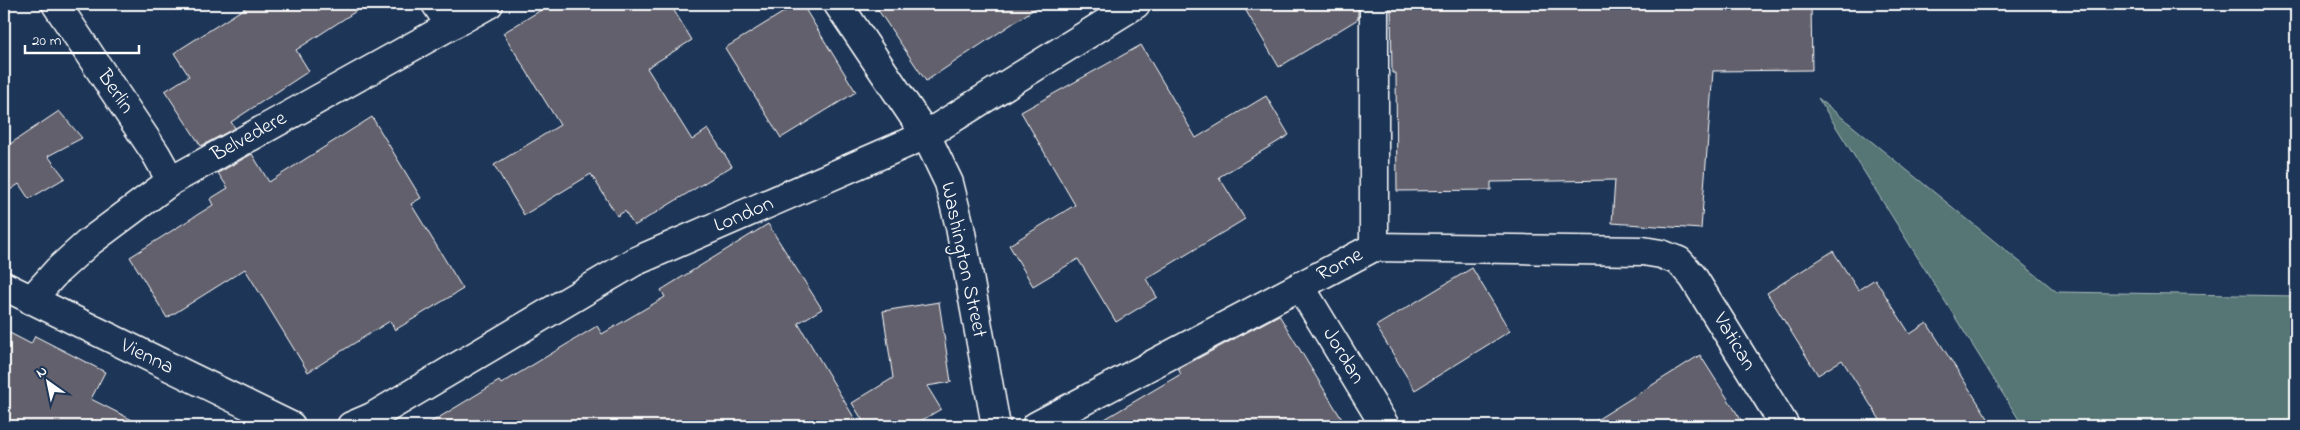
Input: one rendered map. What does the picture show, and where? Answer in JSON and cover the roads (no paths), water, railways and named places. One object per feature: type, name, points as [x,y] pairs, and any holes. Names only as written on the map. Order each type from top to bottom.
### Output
[{"type":"street","name":"Berlin","points":[[56,4],[156,154],[171,181]]},
{"type":"street","name":"Belvedere","points":[[31,300],[57,271],[82,249],[171,181],[443,14],[489,4]]},
{"type":"street","name":"Washington Street","points":[[838,4],[926,135],[949,183],[960,227],[996,426]]},
{"type":"street","name":"London","points":[[351,426],[372,417],[634,262],[926,135],[1136,4]]},
{"type":"street","points":[[1374,4],[1374,247]]},
{"type":"street","name":"Rome","points":[[1036,426],[1374,247],[1643,251],[1679,261]]},
{"type":"street","name":"Vatican","points":[[1679,261],[1705,294],[1785,426]]},
{"type":"street","name":"Vienna","points":[[4,286],[291,426]]},
{"type":"street","name":"Jordan","points":[[1300,286],[1385,426]]}]
